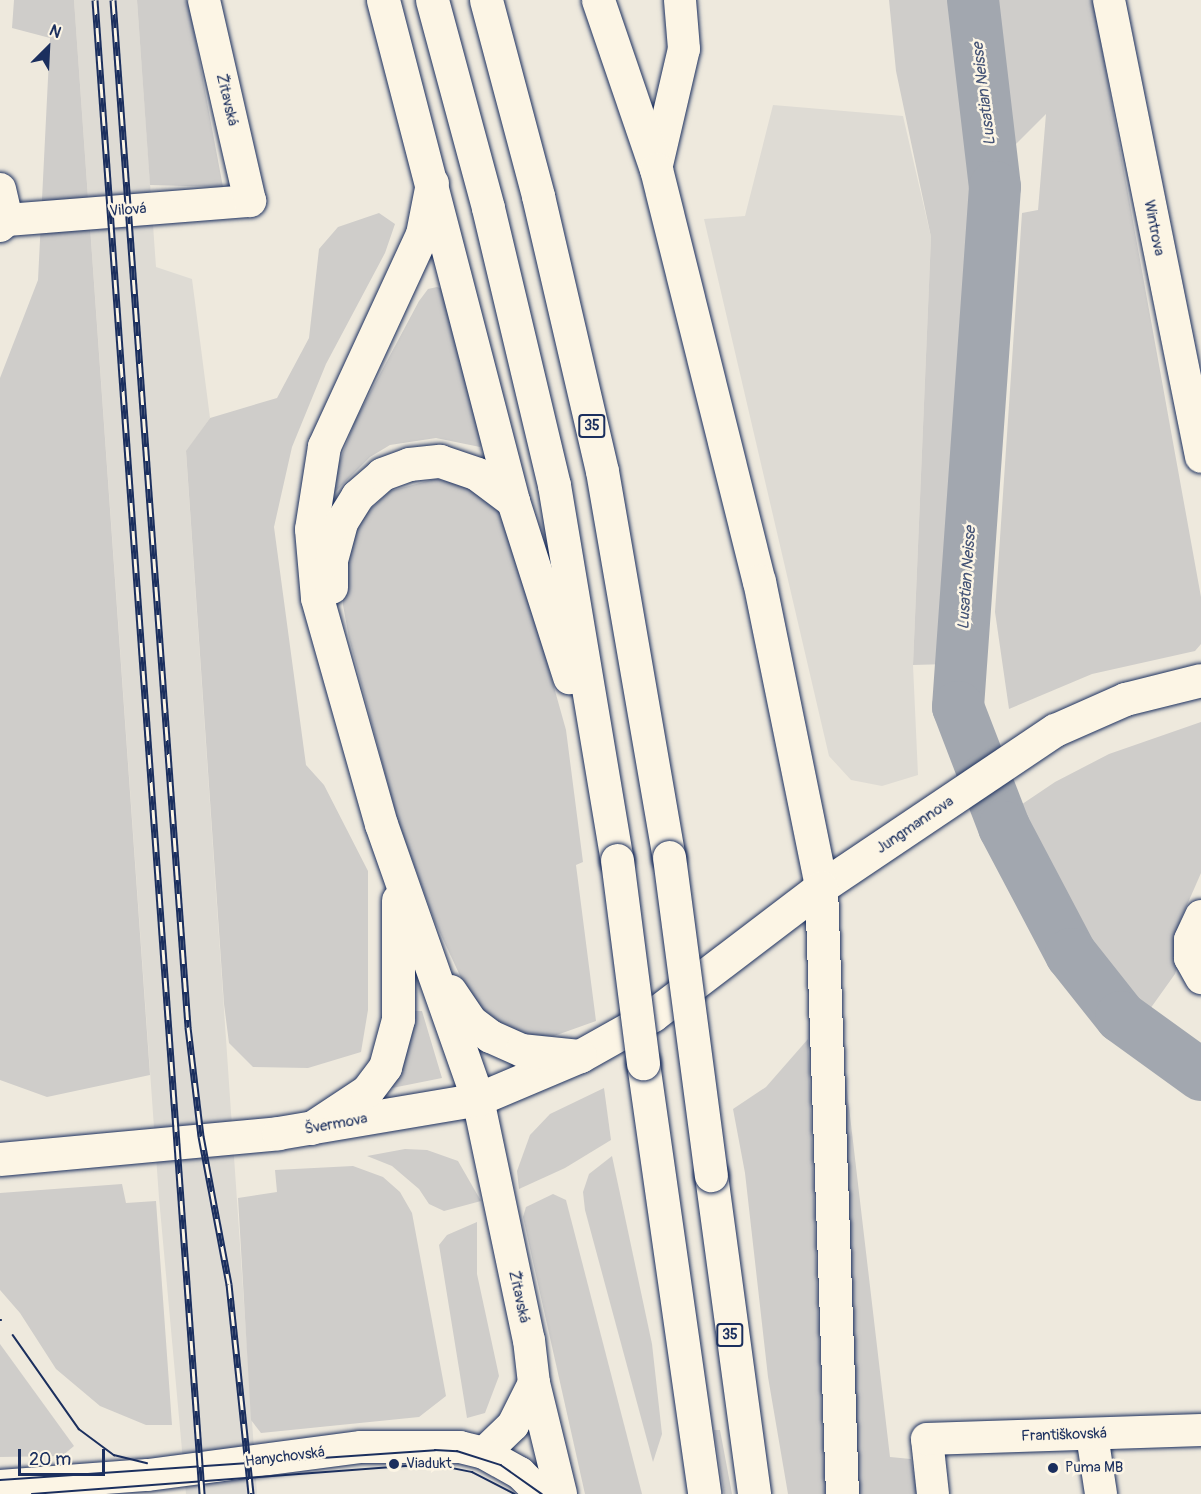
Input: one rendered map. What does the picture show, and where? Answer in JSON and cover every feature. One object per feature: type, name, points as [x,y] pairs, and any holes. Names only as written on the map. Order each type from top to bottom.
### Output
[{"type":"main road","points":[[383,0],[513,501],[606,796]]},
{"type":"main road","points":[[432,0],[554,485],[617,860],[659,1181],[704,1494]]},
{"type":"main road","name":"35","points":[[486,0],[538,196],[602,471],[669,857],[754,1494]]},
{"type":"main road","points":[[598,0],[656,169],[759,581],[821,887],[842,1494]]},
{"type":"main road","points":[[432,183],[422,234],[324,446],[311,529],[317,598],[398,877],[478,1099]]},
{"type":"main road","points":[[327,633],[331,561],[341,522],[357,496],[382,474],[409,464],[440,461],[477,474],[513,501]]},
{"type":"main road","name":"Jungmannova","points":[[652,1015],[821,887],[1055,730],[1125,699],[1201,681]]},
{"type":"main road","points":[[398,877],[444,982],[470,1021],[490,1036],[522,1050],[580,1056]]},
{"type":"main road","points":[[311,1128],[367,1091],[385,1067],[398,1019],[398,877]]},
{"type":"main road","name":"Švermova","points":[[0,1159],[311,1128],[478,1099],[580,1056],[652,1015]]},
{"type":"street","name":"Žitavská","points":[[204,0],[250,201]]},
{"type":"street","points":[[656,169],[684,50],[680,0]]},
{"type":"street","name":"Wintrova","points":[[1109,0],[1201,456]]},
{"type":"street","name":"Vilová","points":[[0,189],[4,223],[250,201]]},
{"type":"street","points":[[1201,916],[1190,940],[1190,958],[1201,978]]},
{"type":"street","name":"Žitavská","points":[[478,1099],[529,1340],[534,1383],[561,1494]]},
{"type":"street","points":[[534,1383],[513,1425],[484,1453],[520,1473],[541,1494]]},
{"type":"street","name":"Františkovská","points":[[933,1494],[927,1439],[1201,1430]]},
{"type":"street","points":[[1092,1435],[1101,1494]]},
{"type":"street","name":"Hanychovská","points":[[0,1486],[96,1486],[362,1447],[460,1447],[484,1453]]},
{"type":"shaded area","points":[[14,0],[74,0],[150,1075],[47,1097],[0,1080],[0,378],[38,280],[50,38],[12,28]]},
{"type":"shaded area","points":[[74,0],[137,0],[156,267],[192,279],[210,418],[186,452],[257,1494],[186,1494],[159,1198]]},
{"type":"shaded area","points":[[137,0],[188,0],[223,187],[150,185]]},
{"type":"shaded area","points":[[889,0],[1093,0],[1201,597],[1201,644],[1195,651],[1092,674],[1009,709],[995,612],[1022,213],[1038,210],[1046,114],[980,180],[972,384],[948,664],[913,665],[931,237],[896,71]]},
{"type":"shaded area","points":[[773,105],[903,116],[931,237],[913,665],[918,775],[882,786],[851,780],[829,756],[704,219],[745,216]]},
{"type":"shaded area","points":[[379,213],[395,224],[385,253],[326,364],[292,447],[274,527],[306,765],[324,785],[368,871],[368,1010],[361,1052],[308,1068],[253,1067],[229,1043],[224,1004],[186,451],[210,418],[277,398],[309,338],[319,249],[338,227]]},
{"type":"shaded area","points":[[437,287],[448,291],[483,440],[480,447],[436,438],[390,445],[370,457],[334,493],[329,489],[355,421],[419,301],[428,289]]},
{"type":"shaded area","points":[[435,479],[465,485],[494,502],[510,530],[566,730],[583,862],[576,865],[596,1021],[554,1036],[527,1038],[481,1013],[469,995],[435,922],[397,818],[349,638],[343,605],[343,568],[350,539],[362,517],[390,491]]},
{"type":"shaded area","points":[[1201,722],[1201,873],[1180,921],[1181,955],[1175,974],[1145,1016],[1084,952],[1038,883],[1009,813],[1055,782],[1109,754]]},
{"type":"shaded area","points":[[415,1011],[422,1011],[442,1078],[387,1089],[404,1058]]},
{"type":"shaded area","points":[[808,1039],[825,1494],[788,1494],[768,1377],[745,1173],[733,1109],[766,1087]]},
{"type":"shaded area","points":[[845,1073],[890,1457],[911,1459],[917,1494],[857,1494],[839,1074]]},
{"type":"shaded area","points":[[604,1088],[611,1140],[565,1168],[519,1189],[517,1171],[530,1135],[550,1114]]},
{"type":"shaded area","points":[[405,1149],[427,1150],[458,1161],[481,1201],[444,1211],[429,1204],[419,1189],[392,1166],[367,1156]]},
{"type":"shaded area","points":[[612,1156],[652,1344],[662,1434],[653,1462],[585,1210],[583,1192],[589,1174]]},
{"type":"shaded area","points":[[353,1166],[383,1177],[400,1192],[412,1213],[446,1396],[419,1417],[261,1433],[251,1420],[238,1198],[277,1192],[275,1170]]},
{"type":"shaded area","points":[[122,1184],[126,1203],[156,1201],[172,1425],[146,1425],[100,1406],[56,1369],[20,1313],[0,1290],[0,1193]]},
{"type":"shaded area","points":[[553,1194],[566,1200],[642,1494],[585,1494],[523,1217],[526,1207]]},
{"type":"shaded area","points":[[477,1222],[477,1274],[499,1376],[485,1413],[467,1418],[439,1245],[447,1235]]},
{"type":"shaded area","points":[[0,1344],[74,1446],[62,1456],[0,1457]]},
{"type":"shaded area","points":[[714,1430],[720,1430],[732,1494],[724,1494]]},
{"type":"waterway","name":"Lusatian Neisse","points":[[973,0],[995,187],[958,707],[1004,827],[1071,954],[1121,1017],[1201,1075]]},
{"type":"tram line","points":[[13,1335],[79,1429],[114,1455],[147,1463]]},
{"type":"tram line","points":[[0,1480],[435,1450],[457,1451],[501,1465],[542,1494]]},
{"type":"tram line","points":[[32,1494],[432,1464],[472,1472],[515,1494]]},
{"type":"railway","points":[[95,0],[202,1494]]},
{"type":"railway","points":[[113,0],[188,1027],[201,1136],[229,1284],[251,1494]]},
{"type":"place","name":"Viadukt","points":[[394,1464]]},
{"type":"place","name":"Puma MB","points":[[1053,1468]]}]
